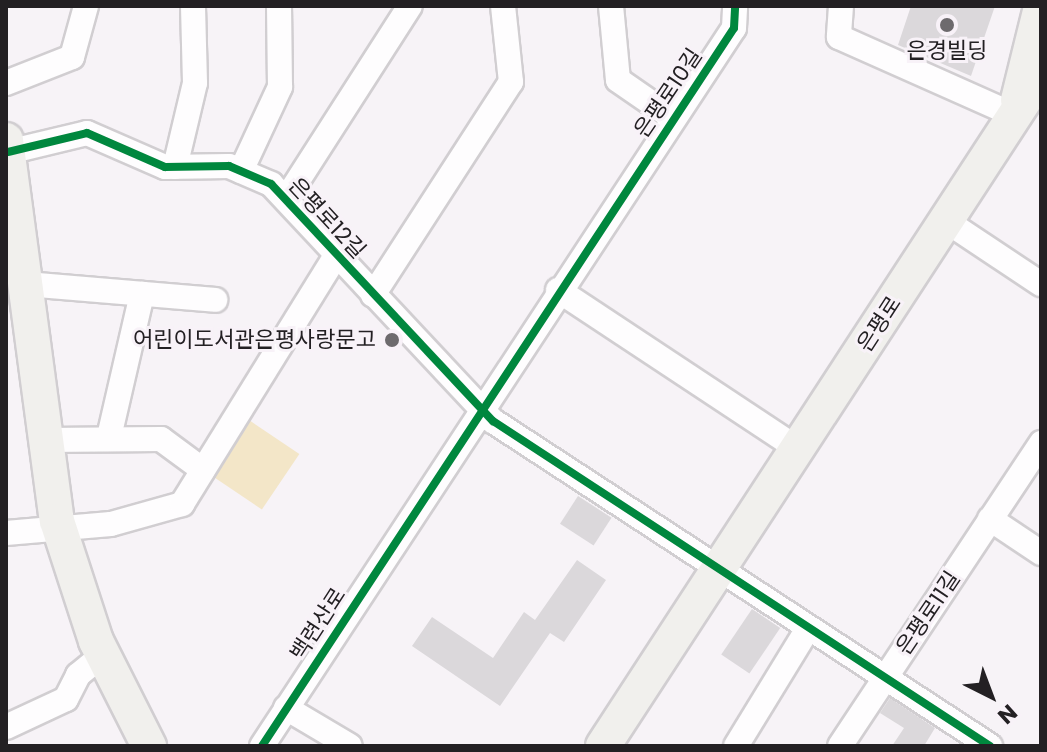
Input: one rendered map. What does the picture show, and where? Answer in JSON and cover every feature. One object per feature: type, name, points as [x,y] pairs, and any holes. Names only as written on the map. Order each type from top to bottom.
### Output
[{"type":"main road","points":[[1014,115],[1041,7]]},
{"type":"main road","name":"은평로","points":[[603,746],[1041,75]]},
{"type":"main road","points":[[7,146],[59,525],[103,655],[149,746]]},
{"type":"street","points":[[6,83],[72,57],[86,6]]},
{"type":"street","points":[[175,167],[195,83],[193,6]]},
{"type":"street","points":[[241,171],[280,87],[279,6]]},
{"type":"street","name":"은평로12길","points":[[286,199],[410,6]]},
{"type":"street","name":"은평로12길","points":[[373,295],[511,82],[503,6]]},
{"type":"street","name":"은평로10길","points":[[611,6],[618,80],[673,118]]},
{"type":"street","name":"은평로10길","points":[[558,290],[734,28],[735,6]]},
{"type":"street","points":[[841,6],[839,37],[1014,115]]},
{"type":"street","name":"은평로12길","points":[[7,146],[87,133],[175,167],[241,171],[286,199],[479,408],[716,573]]},
{"type":"street","points":[[946,221],[1041,284]]},
{"type":"street","name":"은평로12길","points":[[59,525],[126,521],[182,504],[337,254]]},
{"type":"street","points":[[26,284],[215,300]]},
{"type":"street","points":[[479,408],[558,290],[797,448]]},
{"type":"street","points":[[109,437],[142,294]]},
{"type":"street","name":"백련산로","points":[[262,746],[479,408]]},
{"type":"street","points":[[46,440],[109,437],[161,439],[203,470]]},
{"type":"street","name":"은평로11길","points":[[990,746],[952,736],[884,679],[1041,443]]},
{"type":"street","points":[[990,519],[1041,553]]},
{"type":"street","points":[[6,533],[59,525]]},
{"type":"street","points":[[716,573],[884,679],[840,746]]},
{"type":"street","points":[[735,745],[807,630]]},
{"type":"street","points":[[6,727],[66,699],[78,675],[103,655]]},
{"type":"street","points":[[286,708],[350,746]]},
{"type":"shaded area","points":[[243,416],[299,454],[262,510],[206,472]]},
{"type":"building","name":"은경빌딩","points":[[911,6],[995,6],[971,76],[898,45]]},
{"type":"building","points":[[578,496],[612,518],[594,545],[560,524]]},
{"type":"building","points":[[577,560],[606,580],[564,642],[550,633],[500,706],[412,646],[432,617],[493,658],[524,612],[535,620]]},
{"type":"building","points":[[752,609],[780,628],[749,674],[721,655]]},
{"type":"building","points":[[890,698],[935,728],[924,746],[892,746],[904,728],[880,713]]},
{"type":"cycle path","points":[[262,746],[734,28],[735,6]]},
{"type":"cycle path","points":[[8,152],[87,133],[165,167],[229,166],[271,184],[493,421],[990,746]]},
{"type":"place","name":"은경빌딩","points":[[947,25]]},
{"type":"place","name":"어린이도서관은평사랑문고","points":[[392,340]]}]
